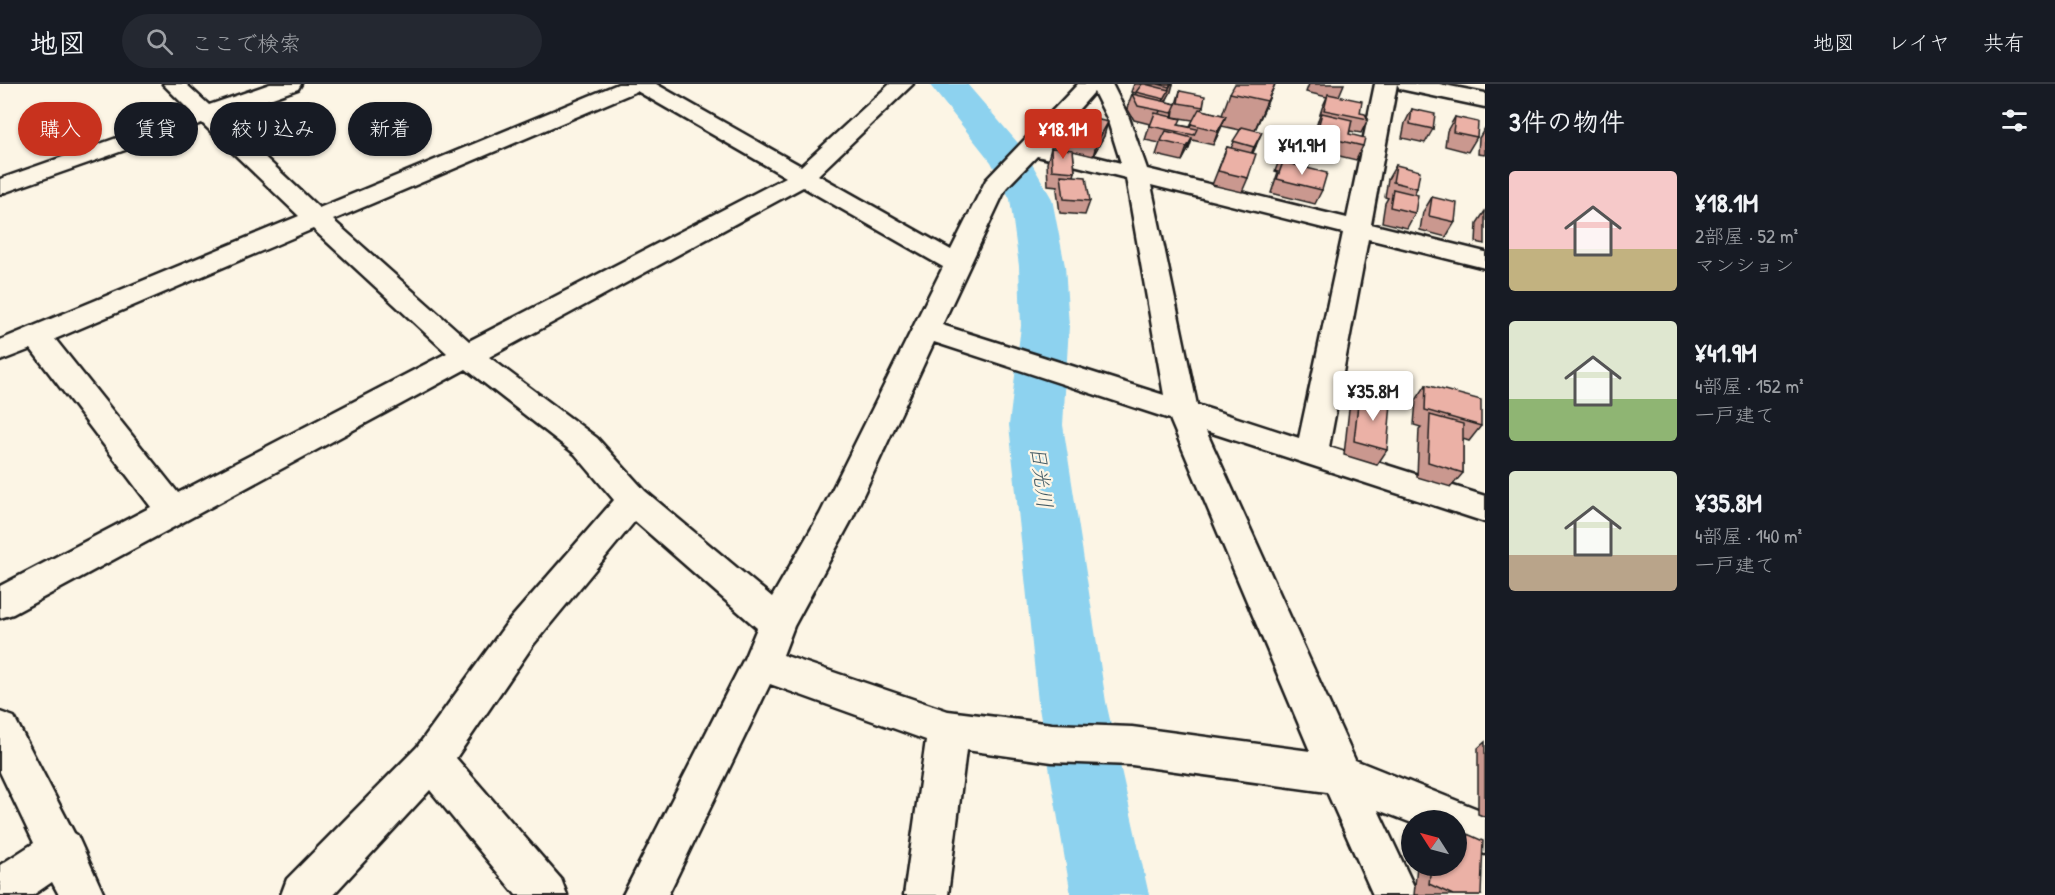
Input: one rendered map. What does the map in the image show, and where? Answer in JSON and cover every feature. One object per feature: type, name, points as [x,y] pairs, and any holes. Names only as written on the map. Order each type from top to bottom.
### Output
[{"type":"street","points":[[174,84],[317,219],[467,355],[586,446],[633,500],[777,623]]},
{"type":"street","points":[[0,187],[290,84]]},
{"type":"street","points":[[0,351],[638,84],[957,264]]},
{"type":"street","points":[[0,603],[803,177],[902,84]]},
{"type":"street","points":[[645,895],[760,664],[777,623],[835,519],[995,185],[1090,84]]},
{"type":"street","points":[[1101,84],[1118,118],[1137,174],[1183,414],[1340,774],[1396,895]]},
{"type":"street","points":[[1312,453],[1359,229],[1386,84]]},
{"type":"street","points":[[1408,84],[1485,100]]},
{"type":"street","points":[[1027,153],[1137,174],[1485,260]]},
{"type":"street","points":[[926,330],[1485,509]]},
{"type":"street","points":[[36,335],[171,512]]},
{"type":"street","points":[[303,895],[431,760],[520,634],[633,500]]},
{"type":"street","points":[[760,664],[948,729],[1052,743],[1132,746],[1340,774],[1428,810]]},
{"type":"street","points":[[926,895],[948,729]]},
{"type":"street","points":[[0,730],[62,850],[82,895]]},
{"type":"street","points":[[431,760],[545,895]]},
{"type":"street","points":[[1467,826],[1485,833]]},
{"type":"street","points":[[0,891],[62,850]]},
{"type":"building","points":[[1142,84],[1169,90],[1164,99],[1136,92]]},
{"type":"building","points":[[1235,84],[1275,84],[1267,101],[1230,93]]},
{"type":"building","points":[[1180,91],[1205,96],[1203,107],[1178,103]]},
{"type":"building","points":[[1132,94],[1176,104],[1172,113],[1138,106]]},
{"type":"building","points":[[1328,94],[1362,101],[1360,113],[1365,114],[1368,119],[1324,110]]},
{"type":"building","points":[[1199,109],[1226,116],[1218,131],[1191,124]]},
{"type":"building","points":[[1412,109],[1435,114],[1433,129],[1410,124]]},
{"type":"building","points":[[1155,113],[1181,119],[1178,125],[1197,129],[1194,135],[1150,126]]},
{"type":"building","points":[[1322,113],[1352,120],[1349,134],[1365,138],[1363,146],[1316,135]]},
{"type":"building","points":[[1078,115],[1108,122],[1097,142],[1066,134]]},
{"type":"building","points":[[1455,117],[1478,122],[1477,137],[1453,132]]},
{"type":"building","points":[[1242,127],[1262,132],[1254,147],[1233,141]]},
{"type":"building","points":[[1166,131],[1192,138],[1187,147],[1161,141]]},
{"type":"building","points":[[1288,138],[1316,144],[1310,164],[1282,157]]},
{"type":"building","points":[[1227,147],[1256,154],[1248,178],[1218,171]]},
{"type":"building","points":[[1051,148],[1073,150],[1075,172],[1052,170]]},
{"type":"building","points":[[1283,162],[1327,173],[1322,190],[1277,179]]},
{"type":"building","points":[[1396,165],[1420,171],[1417,188],[1393,182]]},
{"type":"building","points":[[1061,175],[1086,177],[1090,201],[1064,199]]},
{"type":"building","points":[[1393,189],[1418,195],[1415,213],[1390,207]]},
{"type":"building","points":[[1432,197],[1457,203],[1455,222],[1429,216]]},
{"type":"building","points":[[1426,385],[1481,400],[1481,426],[1425,410]]},
{"type":"building","points":[[1359,395],[1391,403],[1387,450],[1354,441]]},
{"type":"building","points":[[1430,415],[1463,424],[1463,473],[1428,462]]},
{"type":"building","points":[[1467,834],[1483,841],[1481,895],[1453,895],[1429,884],[1430,876],[1467,876]]},
{"type":"waterway","name":"日光川","points":[[947,84],[1010,159],[1031,199],[1042,266],[1045,326],[1036,425],[1072,702],[1110,895]]}]
